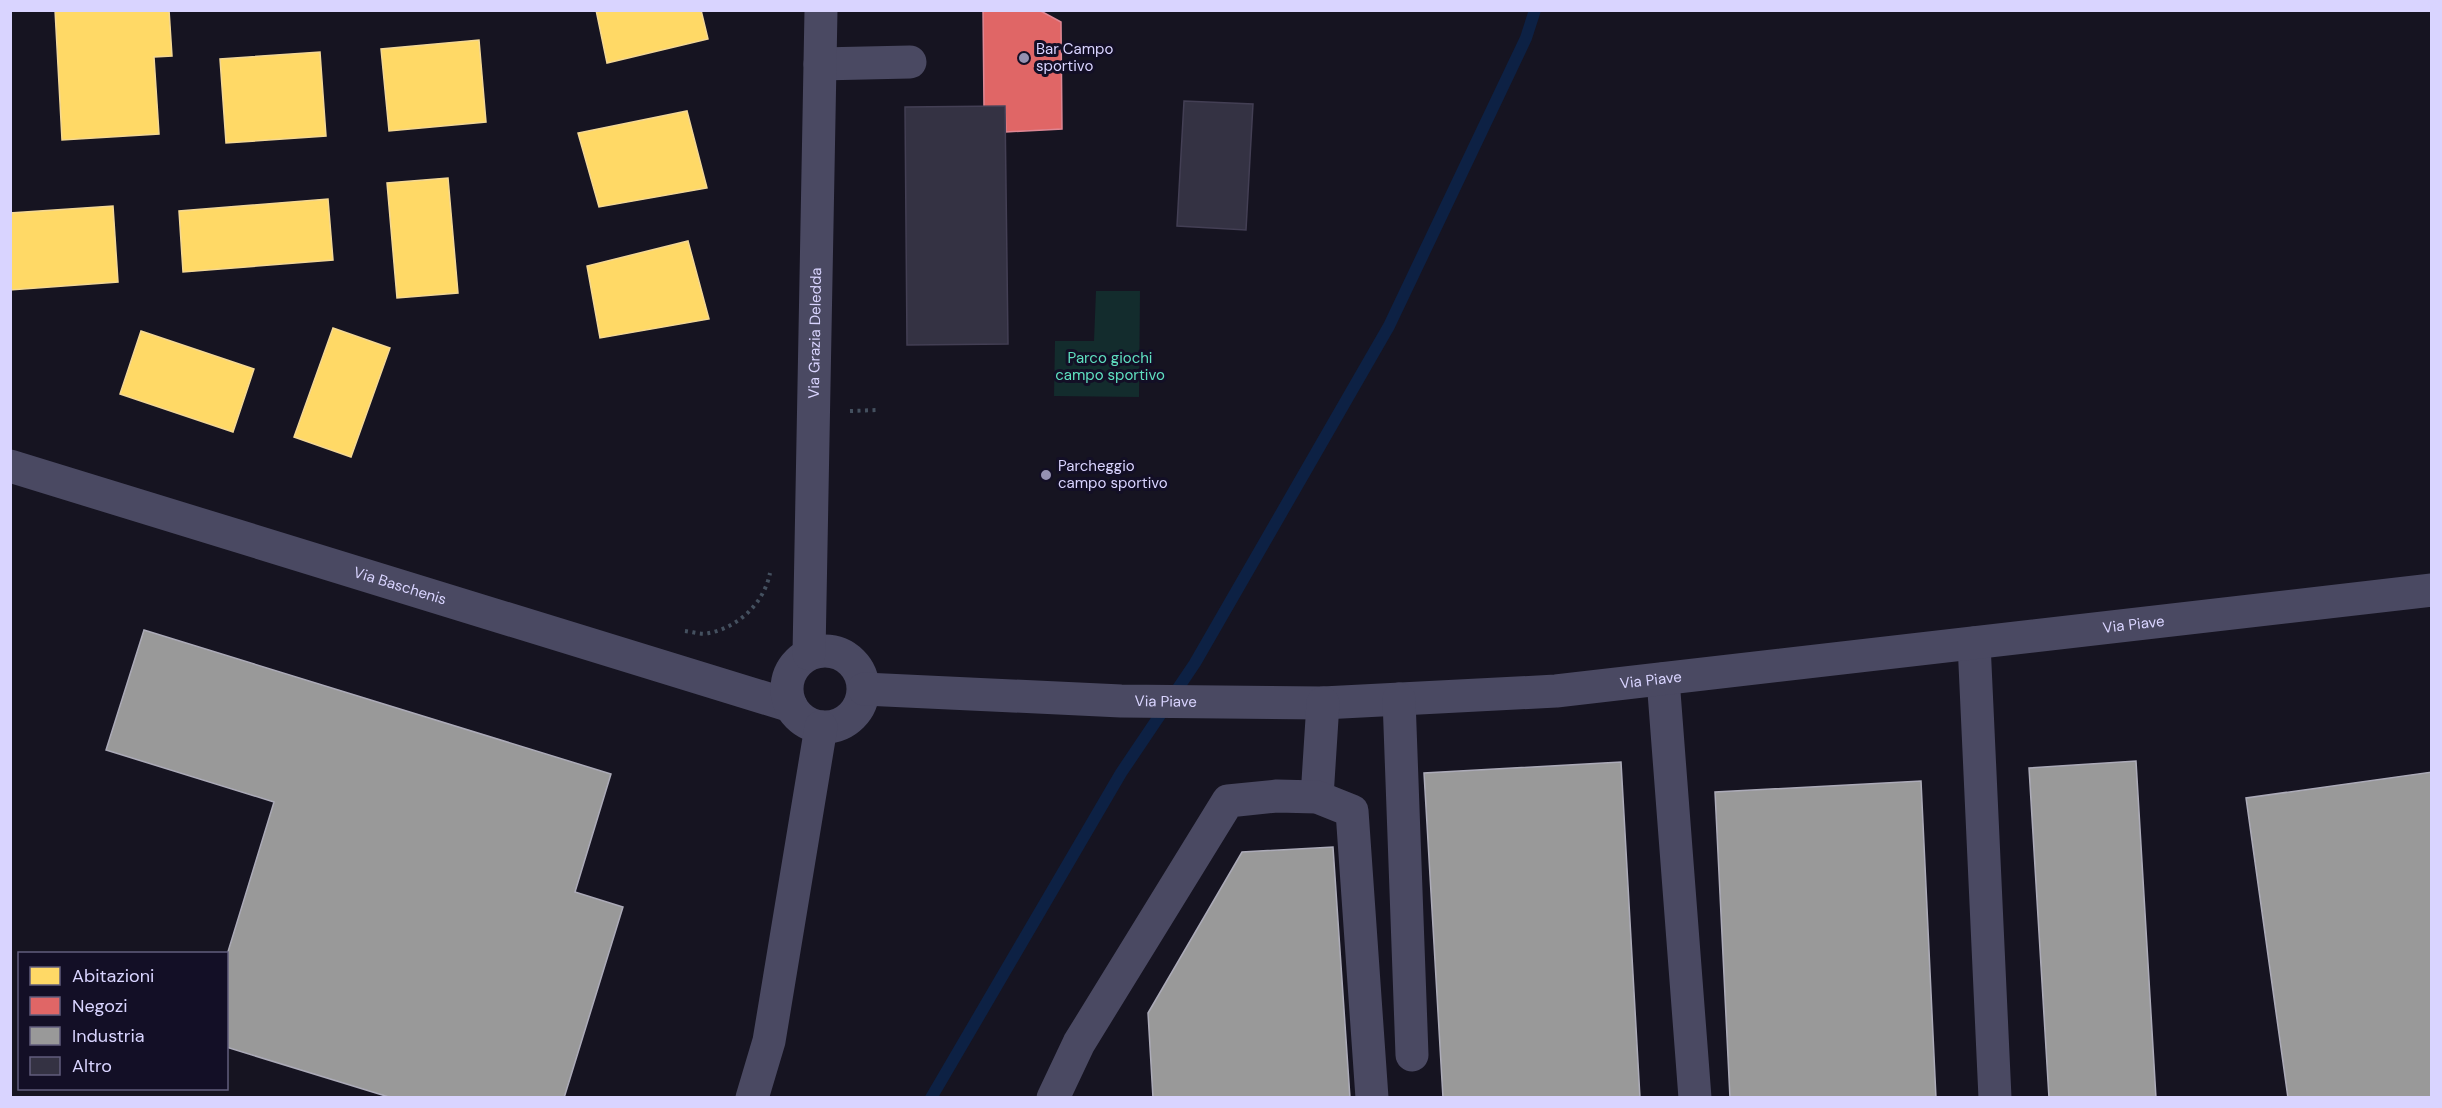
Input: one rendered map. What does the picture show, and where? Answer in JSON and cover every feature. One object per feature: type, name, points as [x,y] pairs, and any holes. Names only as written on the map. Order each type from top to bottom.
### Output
[{"type":"street","name":"Via Grazia Deledda","points":[[809,654],[822,10]]},
{"type":"street","points":[[820,64],[910,62]]},
{"type":"street","name":"Via Baschenis","points":[[10,466],[791,706]]},
{"type":"street","name":"Via Piave","points":[[864,689],[1120,701],[1323,703],[1556,691],[2432,590]]},
{"type":"street","points":[[1974,643],[1995,1098]]},
{"type":"street","points":[[821,651],[834,652],[846,657],[855,665],[862,676],[864,689],[862,702],[845,722],[834,727],[821,727],[808,724],[798,716],[791,706],[787,682],[799,661],[809,654],[821,651]]},
{"type":"street","points":[[1663,679],[1695,1098]]},
{"type":"street","points":[[1399,699],[1412,1055]]},
{"type":"street","points":[[1317,797],[1323,703]]},
{"type":"street","points":[[752,1098],[769,1041],[821,727]]},
{"type":"street","points":[[1053,1098],[1079,1043],[1228,801],[1277,796],[1317,797],[1352,811],[1372,1098]]},
{"type":"green space","name":"Parco giochi campo sportivo","points":[[1096,291],[1140,291],[1139,397],[1054,396],[1055,341],[1094,341]]},
{"type":"building: Abitazioni","points":[[55,10],[169,10],[172,56],[154,57],[159,134],[62,140]]},
{"type":"building: Abitazioni","points":[[596,10],[701,10],[708,39],[607,63]]},
{"type":"building: Abitazioni","points":[[479,40],[486,122],[389,131],[381,49]]},
{"type":"building: Abitazioni","points":[[320,52],[326,136],[226,143],[220,59]]},
{"type":"building: Abitazioni","points":[[687,111],[707,188],[599,207],[578,133]]},
{"type":"building: Abitazioni","points":[[448,178],[458,293],[397,298],[387,183]]},
{"type":"building: Abitazioni","points":[[328,199],[333,260],[183,272],[179,211]]},
{"type":"building: Abitazioni","points":[[113,206],[118,282],[10,290],[10,213]]},
{"type":"building: Abitazioni","points":[[688,241],[709,319],[600,338],[587,266]]},
{"type":"building: Abitazioni","points":[[333,328],[390,348],[351,457],[294,437]]},
{"type":"building: Abitazioni","points":[[141,331],[254,369],[233,432],[120,394]]},
{"type":"building: Negozi","points":[[983,10],[1039,10],[1061,22],[1062,129],[1006,132],[1005,106],[984,107]]},
{"type":"building: Industria","points":[[144,630],[611,774],[575,892],[623,907],[564,1098],[392,1098],[228,1048],[228,952],[274,802],[106,750]]},
{"type":"building: Industria","points":[[2136,761],[2156,1098],[2049,1098],[2029,768]]},
{"type":"building: Industria","points":[[1621,762],[1640,1098],[1443,1098],[1424,773]]},
{"type":"building: Industria","points":[[2432,772],[2432,1098],[2288,1098],[2246,798]]},
{"type":"building: Industria","points":[[1921,781],[1936,1098],[1730,1098],[1715,792]]},
{"type":"building: Industria","points":[[1333,847],[1350,1098],[1153,1098],[1148,1013],[1242,852]]},
{"type":"building: Altro","points":[[1184,101],[1253,104],[1246,230],[1177,226]]},
{"type":"building: Altro","points":[[1005,106],[1008,344],[907,345],[905,107]]},
{"type":"waterway","points":[[931,1098],[1121,773],[1195,663],[1389,326],[1526,38],[1535,10]]},
{"type":"place","name":"Bar Campo sportivo","points":[[1024,58]]},
{"type":"place","name":"Parcheggio campo sportivo","points":[[1046,475]]}]
